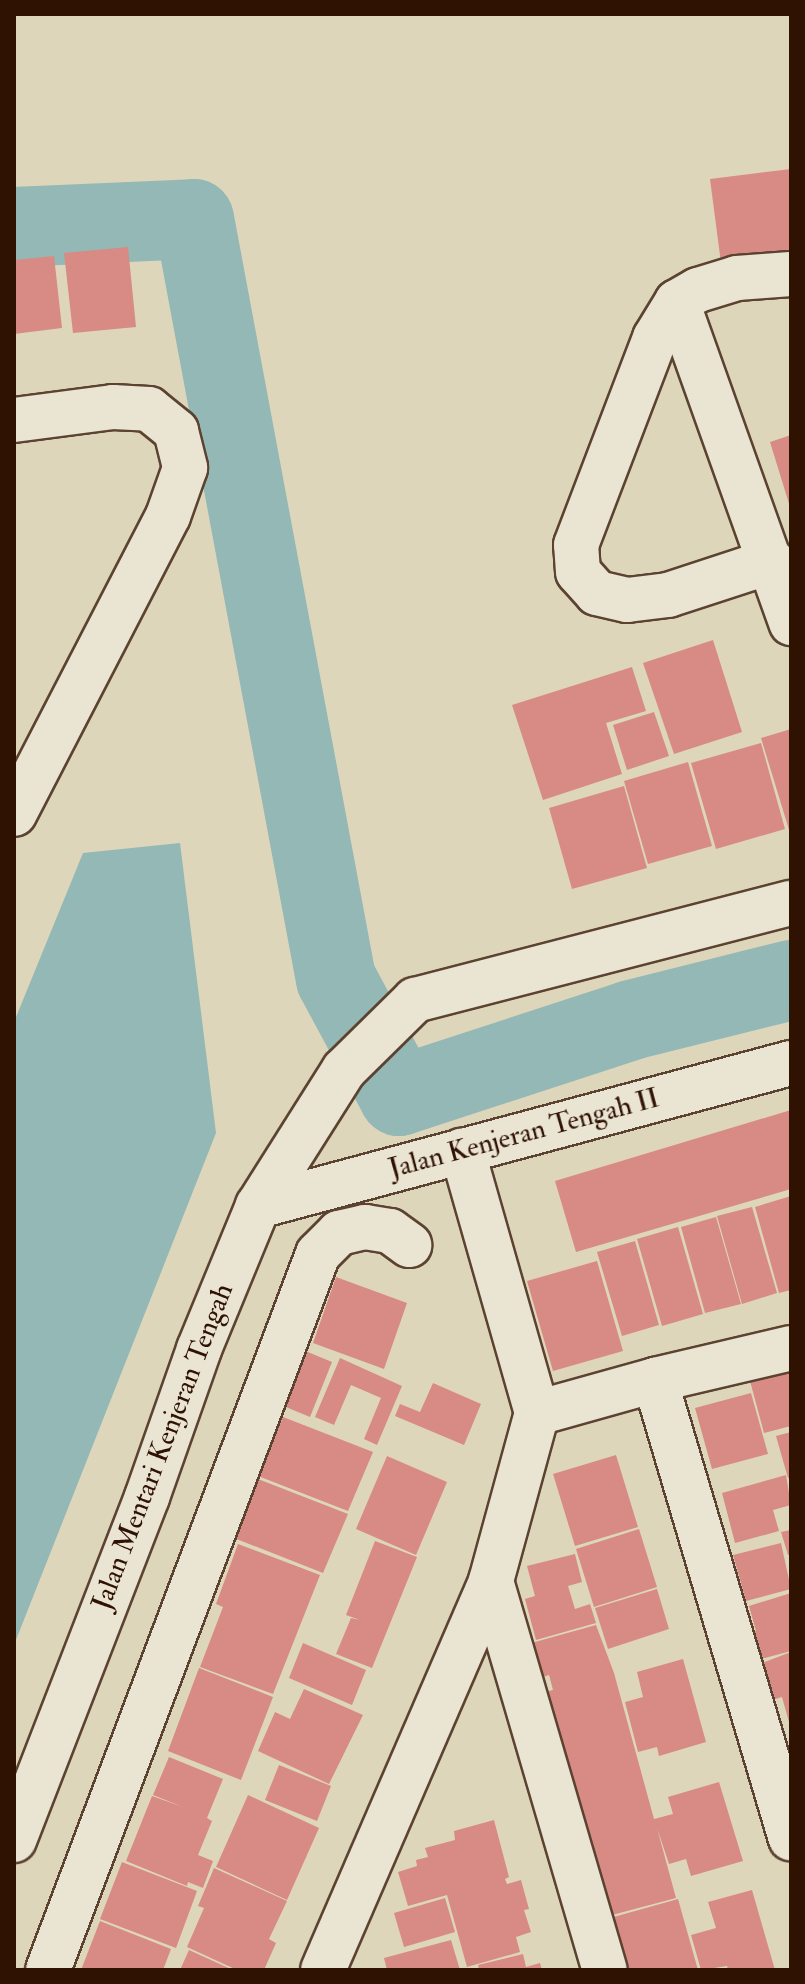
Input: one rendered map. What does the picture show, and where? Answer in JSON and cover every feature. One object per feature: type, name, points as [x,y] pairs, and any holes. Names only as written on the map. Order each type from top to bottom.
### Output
[{"type":"street","points":[[772,561],[668,595],[627,600],[597,593],[578,572],[576,545],[655,338],[677,302],[698,290],[737,278],[791,274]]},
{"type":"street","points":[[677,302],[772,561],[791,623]]},
{"type":"street","points":[[14,420],[113,407],[149,409],[176,431],[185,468],[168,516],[16,798]]},
{"type":"street","name":"Jalan Mentari Kenjeran Tengah","points":[[14,1840],[199,1349],[258,1206],[344,1070],[415,1000],[791,903]]},
{"type":"street","name":"Jalan Kenjeran Tengah II","points":[[258,1206],[791,1063]]},
{"type":"street","points":[[334,1960],[491,1581],[537,1413],[462,1150]]},
{"type":"street","points":[[48,1970],[318,1254],[339,1233],[365,1227],[390,1231],[409,1245]]},
{"type":"street","points":[[537,1413],[655,1380],[791,1348]]},
{"type":"street","points":[[655,1380],[791,1838]]},
{"type":"street","points":[[491,1581],[605,1970]]},
{"type":"water","points":[[180,843],[216,1133],[14,1645],[14,1022],[83,853]]},
{"type":"building","points":[[791,169],[791,254],[721,263],[710,179]]},
{"type":"building","points":[[128,247],[136,327],[73,333],[64,253]]},
{"type":"building","points":[[54,256],[62,328],[14,334],[14,260]]},
{"type":"building","points":[[791,435],[791,507],[790,507],[770,442]]},
{"type":"building","points":[[713,640],[742,732],[674,754],[643,663]]},
{"type":"building","points":[[632,667],[646,711],[606,723],[622,774],[543,800],[512,705]]},
{"type":"building","points":[[654,712],[669,756],[627,770],[613,725]]},
{"type":"building","points":[[791,729],[791,833],[790,833],[761,738]]},
{"type":"building","points":[[761,743],[785,829],[716,849],[691,763]]},
{"type":"building","points":[[688,762],[712,846],[648,864],[624,781]]},
{"type":"building","points":[[624,786],[647,868],[572,889],[549,808]]},
{"type":"building","points":[[791,1110],[791,1189],[576,1252],[555,1181]]},
{"type":"building","points":[[791,1196],[791,1290],[779,1293],[755,1207]]},
{"type":"building","points":[[752,1207],[777,1293],[742,1304],[717,1216]]},
{"type":"building","points":[[716,1217],[741,1304],[705,1313],[681,1227]]},
{"type":"building","points":[[678,1227],[703,1314],[662,1326],[637,1239]]},
{"type":"building","points":[[635,1241],[659,1325],[622,1336],[597,1252]]},
{"type":"building","points":[[597,1261],[623,1351],[553,1371],[527,1281]]},
{"type":"building","points":[[336,1277],[407,1303],[384,1369],[313,1343]]},
{"type":"building","points":[[303,1350],[332,1362],[310,1417],[281,1405]]},
{"type":"building","points":[[340,1358],[402,1386],[377,1445],[364,1439],[381,1398],[351,1385],[334,1425],[315,1417]]},
{"type":"building","points":[[791,1370],[791,1426],[764,1433],[750,1381]]},
{"type":"building","points":[[433,1383],[481,1404],[464,1445],[395,1416],[400,1404],[420,1412]]},
{"type":"building","points":[[751,1393],[768,1454],[712,1469],[695,1408]]},
{"type":"building","points":[[283,1417],[373,1452],[348,1511],[258,1476]]},
{"type":"building","points":[[791,1432],[791,1477],[788,1478],[776,1436]]},
{"type":"building","points":[[616,1455],[638,1527],[575,1546],[553,1474]]},
{"type":"building","points":[[387,1456],[447,1482],[416,1555],[356,1529]]},
{"type":"building","points":[[786,1475],[791,1505],[773,1510],[779,1531],[735,1543],[722,1493]]},
{"type":"building","points":[[258,1479],[348,1514],[323,1573],[234,1538]]},
{"type":"building","points":[[639,1529],[657,1587],[594,1607],[576,1549]]},
{"type":"building","points":[[791,1530],[791,1554],[788,1555],[781,1532]]},
{"type":"building","points":[[375,1541],[417,1557],[372,1668],[336,1654],[351,1618],[360,1620],[346,1615]]},
{"type":"building","points":[[781,1543],[791,1589],[746,1601],[733,1555]]},
{"type":"building","points":[[238,1544],[320,1575],[273,1694],[200,1667],[223,1607],[216,1604]]},
{"type":"building","points":[[575,1554],[582,1582],[568,1586],[575,1609],[590,1604],[596,1623],[536,1640],[525,1599],[535,1596],[527,1566]]},
{"type":"building","points":[[657,1589],[669,1629],[608,1649],[595,1608]]},
{"type":"building","points":[[791,1593],[791,1651],[757,1660],[749,1633],[756,1631],[749,1606]]},
{"type":"building","points":[[596,1625],[614,1673],[654,1819],[673,1814],[668,1797],[719,1782],[743,1861],[691,1876],[686,1859],[669,1864],[657,1828],[676,1898],[597,1919],[535,1694],[553,1690],[549,1675],[527,1682],[517,1647]]},
{"type":"building","points":[[303,1643],[366,1670],[352,1705],[289,1678]]},
{"type":"building","points":[[791,1652],[789,1722],[782,1697],[762,1703],[751,1667]]},
{"type":"building","points":[[683,1659],[706,1742],[659,1756],[657,1747],[638,1752],[625,1702],[643,1697],[637,1672]]},
{"type":"building","points":[[199,1668],[273,1697],[241,1780],[168,1751]]},
{"type":"building","points":[[304,1689],[363,1715],[329,1784],[258,1751],[275,1712],[290,1719]]},
{"type":"building","points":[[169,1757],[223,1779],[207,1818],[212,1821],[198,1855],[213,1861],[203,1888],[188,1882],[187,1886],[126,1861],[152,1796],[183,1807],[153,1795]]},
{"type":"building","points":[[279,1765],[331,1786],[317,1821],[265,1800]]},
{"type":"building","points":[[248,1795],[319,1828],[287,1900],[216,1867]]},
{"type":"building","points":[[494,1820],[509,1877],[505,1879],[507,1884],[521,1880],[529,1909],[524,1910],[531,1932],[516,1937],[520,1952],[467,1967],[447,1895],[408,1906],[398,1872],[417,1866],[416,1860],[428,1857],[425,1848],[455,1840],[454,1831]]},
{"type":"building","points":[[122,1862],[197,1891],[176,1948],[100,1919]]},
{"type":"building","points":[[214,1868],[287,1901],[269,1939],[276,1943],[264,1970],[237,1970],[187,1947],[204,1908],[198,1906]]},
{"type":"building","points":[[752,1890],[775,1970],[728,1970],[727,1966],[701,1970],[691,1935],[716,1928],[708,1902]]},
{"type":"building","points":[[445,1898],[455,1932],[404,1947],[394,1913]]},
{"type":"building","points":[[678,1899],[698,1970],[617,1970],[603,1920]]},
{"type":"building","points":[[100,1921],[171,1949],[163,1970],[81,1970]]},
{"type":"building","points":[[451,1940],[460,1970],[387,1970],[384,1958]]},
{"type":"building","points":[[189,1950],[233,1970],[180,1970]]},
{"type":"building","points":[[523,1954],[526,1967],[540,1963],[542,1970],[479,1970],[478,1965]]},
{"type":"waterway","points":[[14,227],[194,219],[336,979],[399,1096],[631,1020],[791,980]]}]
